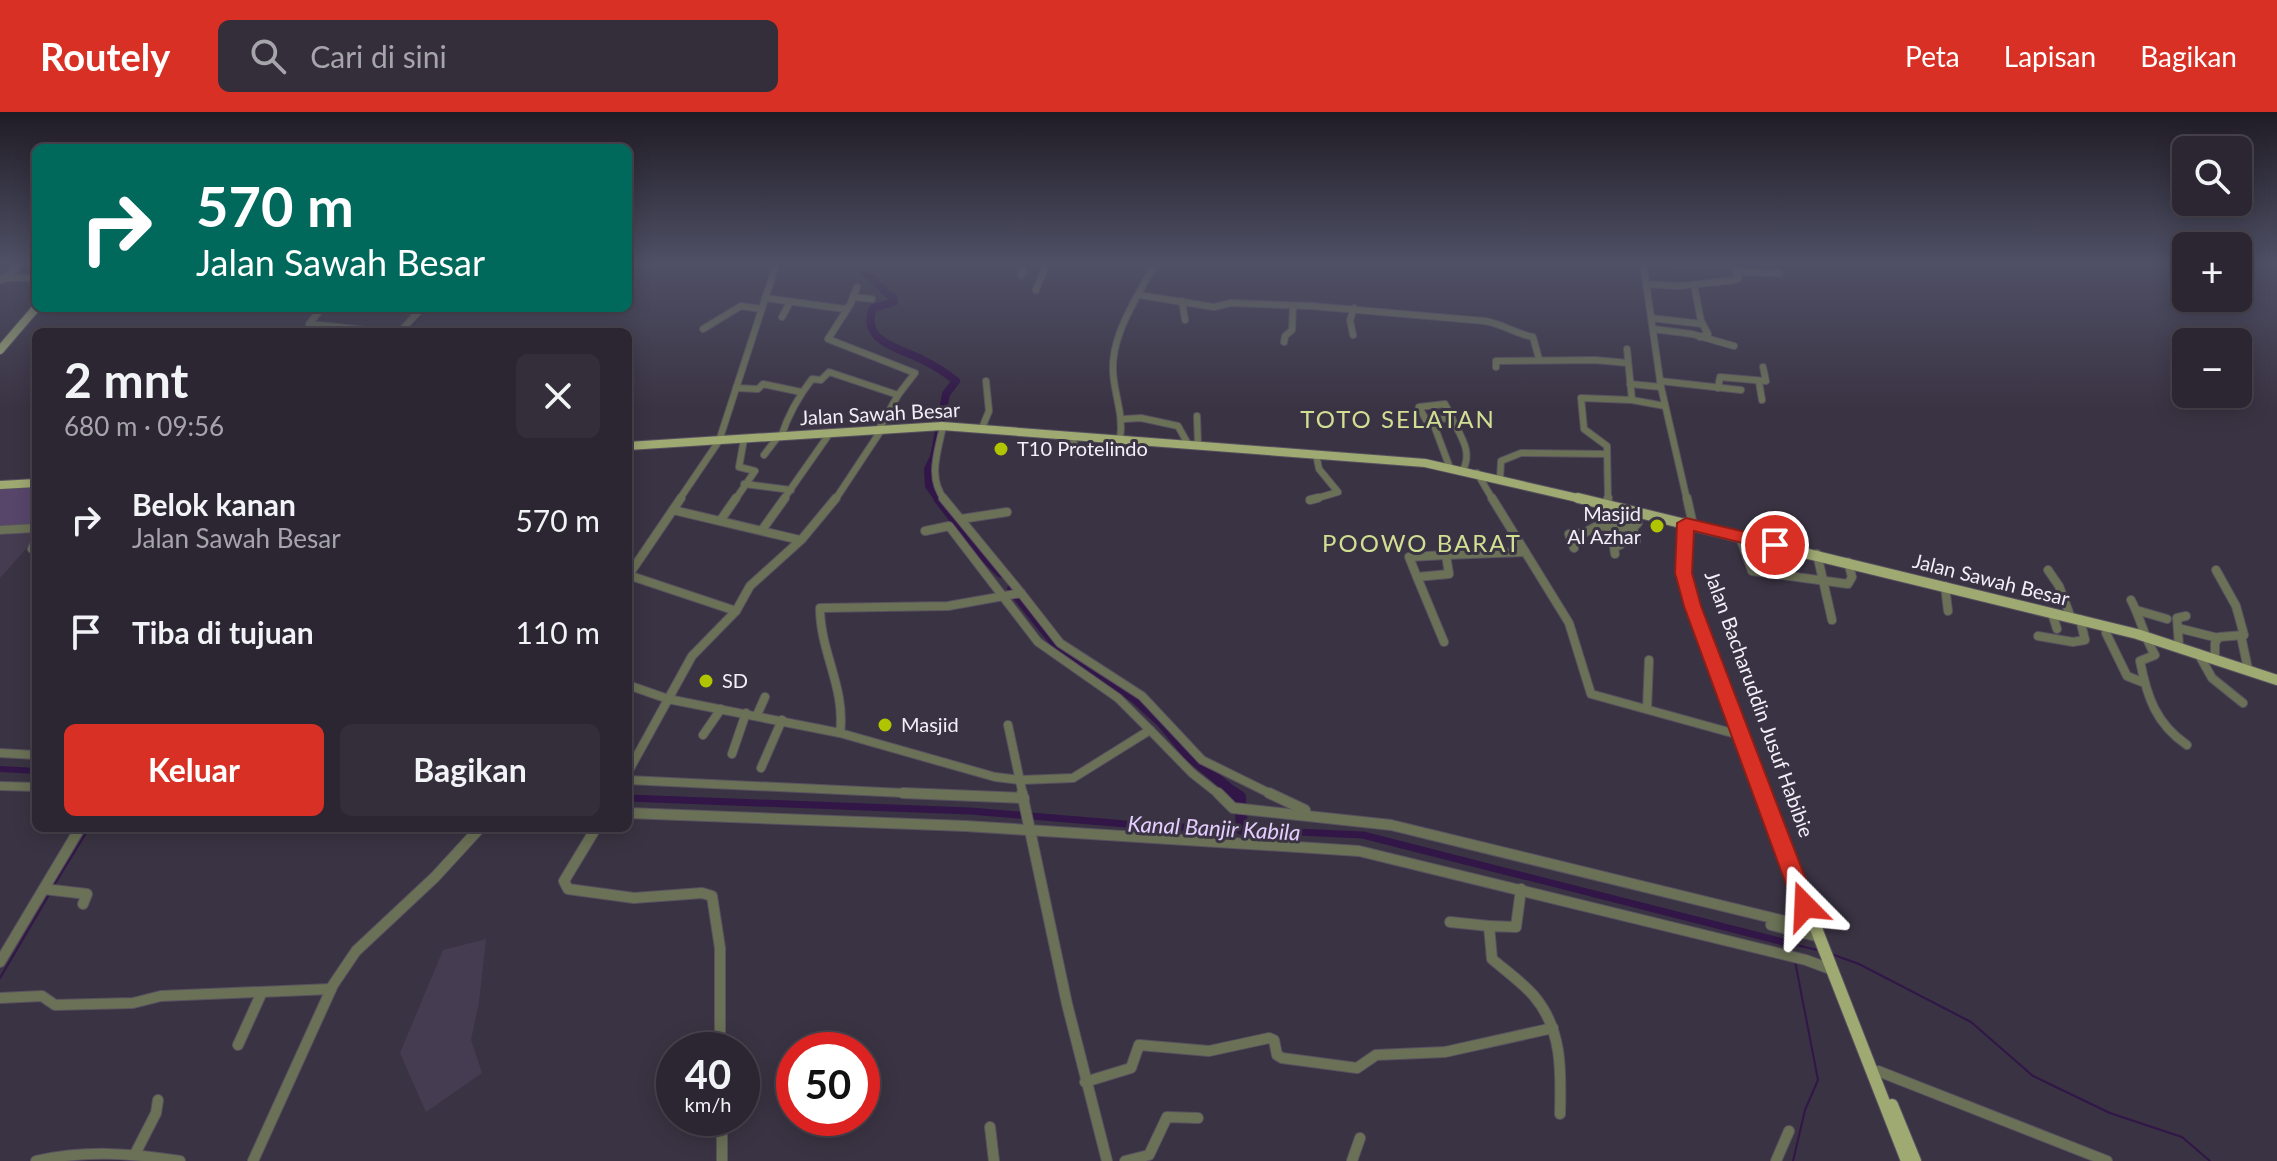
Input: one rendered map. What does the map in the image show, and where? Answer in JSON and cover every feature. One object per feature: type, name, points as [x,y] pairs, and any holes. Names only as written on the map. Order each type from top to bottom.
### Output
[{"type":"main road","points":[[0,350],[33,312]]},
{"type":"main road","name":"Jalan Sawah Besar","points":[[632,446],[939,426],[1404,461],[1463,470],[1638,514],[1690,522],[2143,636],[2277,680]]},
{"type":"main road","points":[[0,485],[32,483]]},
{"type":"main road","name":"Jalan Bacharuddin Jusuf Habibie","points":[[1690,522],[1687,577],[1817,934],[1915,1161]]},
{"type":"main road","points":[[1687,577],[1693,606],[1817,934]]},
{"type":"main road","points":[[1830,964],[1907,1161]]},
{"type":"street","points":[[703,329],[733,311]]},
{"type":"street","points":[[632,570],[719,441],[760,311]]},
{"type":"street","points":[[782,317],[785,311]]},
{"type":"street","points":[[632,765],[692,656],[736,611],[737,604],[758,579],[800,540],[880,429],[898,395],[915,373],[828,339],[846,311]]},
{"type":"street","points":[[1120,439],[1124,419],[1122,403],[1113,385],[1113,358],[1132,311]]},
{"type":"street","points":[[1184,311],[1185,320]]},
{"type":"street","points":[[1284,342],[1285,336],[1292,330],[1293,311]]},
{"type":"street","points":[[1353,311],[1350,320],[1353,335]]},
{"type":"street","points":[[1381,311],[1435,317],[1453,315],[1474,322],[1506,326],[1513,333],[1534,338],[1539,359]]},
{"type":"street","points":[[1650,311],[1665,406],[1690,522]]},
{"type":"street","points":[[1699,311],[1708,334],[1699,337]]},
{"type":"street","points":[[319,312],[309,324],[346,328]]},
{"type":"street","points":[[404,328],[418,312]]},
{"type":"street","points":[[1651,318],[1702,324]]},
{"type":"street","points":[[1653,329],[1734,346]]},
{"type":"street","points":[[0,335],[13,335]]},
{"type":"street","points":[[1627,349],[1634,404]]},
{"type":"street","points":[[1496,367],[1496,361],[1521,363],[1588,357],[1628,363]]},
{"type":"street","points":[[1718,388],[1720,377],[1766,381],[1763,367]]},
{"type":"street","points":[[720,521],[779,438],[789,409],[812,379],[822,380],[831,372],[898,395]]},
{"type":"street","points":[[982,428],[989,411],[986,381]]},
{"type":"street","points":[[1759,382],[1762,400]]},
{"type":"street","points":[[736,388],[758,389],[763,384],[801,392]]},
{"type":"street","points":[[1630,384],[1741,390]]},
{"type":"street","points":[[1607,504],[1610,491],[1606,445],[1584,429],[1582,397],[1665,406]]},
{"type":"street","points":[[1452,418],[1425,419],[1420,406],[1445,404],[1452,418],[1468,452],[1469,459],[1463,470]]},
{"type":"street","points":[[1124,419],[1141,415],[1163,425],[1178,426],[1193,444]]},
{"type":"street","points":[[1193,444],[1197,416]]},
{"type":"street","points":[[1432,420],[1450,468]]},
{"type":"street","points":[[939,426],[933,483],[1014,594],[1047,651],[1118,698],[1192,773],[1233,808],[1391,825],[1817,934]]},
{"type":"street","points":[[762,530],[830,433]]},
{"type":"street","points":[[1072,436],[1077,454]]},
{"type":"street","points":[[744,439],[739,467],[755,471]]},
{"type":"street","points":[[1500,479],[1501,461],[1516,453],[1607,454]]},
{"type":"street","points":[[1310,500],[1338,492],[1319,469],[1316,454]]},
{"type":"street","points":[[1477,473],[1569,623],[1590,693],[1743,736]]},
{"type":"street","points":[[744,484],[791,490]]},
{"type":"street","points":[[673,510],[800,540]]},
{"type":"street","points":[[961,519],[1007,512]]},
{"type":"street","points":[[1574,548],[1569,534],[1584,533],[1597,526],[1633,528],[1638,525],[1638,514]]},
{"type":"street","points":[[925,531],[949,526],[1060,643],[1142,696],[1202,760],[1305,810]]},
{"type":"street","points":[[0,530],[32,528]]},
{"type":"street","points":[[1615,554],[1614,547],[1620,545],[1617,528]]},
{"type":"street","points":[[1633,528],[1636,541]]},
{"type":"street","points":[[1740,537],[1751,570],[1850,582],[1852,577],[1848,562]]},
{"type":"street","points":[[1444,642],[1409,557],[1525,552]]},
{"type":"street","points":[[1817,554],[1832,620]]},
{"type":"street","points":[[1417,577],[1449,574],[1446,555]]},
{"type":"street","points":[[2038,636],[2073,642],[2085,640],[2048,570]]},
{"type":"street","points":[[2216,570],[2236,606],[2244,631],[2241,636],[2248,669]]},
{"type":"street","points":[[632,577],[736,611]]},
{"type":"street","points":[[1945,586],[1948,611]]},
{"type":"street","points":[[840,733],[844,704],[823,637],[820,608],[948,606],[1014,594]]},
{"type":"street","points":[[2131,600],[2143,636],[2155,657],[2140,661],[2146,698],[2166,730],[2187,745]]},
{"type":"street","points":[[2136,610],[2167,619]]},
{"type":"street","points":[[2052,613],[2057,629]]},
{"type":"street","points":[[2179,646],[2178,617],[2186,616]]},
{"type":"street","points":[[2178,628],[2218,638],[2241,636]]},
{"type":"street","points":[[2106,633],[2127,676],[2142,682]]},
{"type":"street","points":[[2215,658],[2218,638]]},
{"type":"street","points":[[2198,652],[2212,678],[2243,703]]},
{"type":"street","points":[[1647,709],[1649,660]]},
{"type":"street","points":[[632,686],[668,699],[840,733],[995,777],[1021,780],[1073,778],[1150,730]]},
{"type":"street","points":[[757,715],[765,697]]},
{"type":"street","points":[[703,735],[721,709]]},
{"type":"street","points":[[732,754],[746,713]]},
{"type":"street","points":[[761,768],[782,720]]},
{"type":"street","points":[[1008,725],[1085,1082],[1107,1161]]},
{"type":"street","points":[[0,753],[32,755]]},
{"type":"street","points":[[632,780],[1024,800]]},
{"type":"street","points":[[0,786],[32,787]]},
{"type":"street","points":[[632,813],[1030,830],[1343,849],[1830,964]]},
{"type":"street","points":[[0,962],[49,890],[78,832]]},
{"type":"street","points":[[253,1161],[331,989],[356,951],[435,877],[476,832]]},
{"type":"street","points":[[594,832],[564,881],[568,889],[634,898],[702,893],[712,896],[716,906],[720,1032]]},
{"type":"street","points":[[1450,922],[1516,927],[1521,889]]},
{"type":"street","points":[[49,890],[87,894],[83,904]]},
{"type":"street","points":[[1771,925],[1817,934]]},
{"type":"street","points":[[1489,926],[1492,959],[1530,991],[1553,1028],[1561,1064],[1560,1114]]},
{"type":"street","points":[[0,998],[42,996],[55,1005],[62,1005],[133,1003],[161,996],[331,989]]},
{"type":"street","points":[[238,1045],[262,992]]},
{"type":"street","points":[[1085,1082],[1131,1068],[1139,1045],[1203,1051],[1269,1038],[1274,1040],[1277,1055],[1282,1058],[1357,1068],[1376,1055],[1445,1052],[1553,1028]]},
{"type":"street","points":[[1878,1071],[2107,1161]]},
{"type":"street","points":[[135,1154],[156,1113],[158,1100]]},
{"type":"street","points":[[1125,1161],[1149,1155],[1167,1117],[1198,1118]]},
{"type":"street","points":[[990,1127],[994,1161]]},
{"type":"street","points":[[1776,1161],[1789,1131]]},
{"type":"street","points":[[722,1136],[722,1161]]},
{"type":"street","points":[[1352,1161],[1360,1138]]},
{"type":"street","points":[[36,1161],[76,1154],[135,1154],[180,1161]]},
{"type":"shaded area","points":[[32,485],[32,528],[0,530],[0,487]]},
{"type":"shaded area","points":[[32,533],[32,542],[0,578],[0,535]]},
{"type":"shaded area","points":[[486,939],[471,1040],[482,1073],[426,1112],[400,1053],[443,950]]},
{"type":"waterway","points":[[872,311],[872,329],[884,342],[927,362],[956,381],[946,394],[934,457],[928,469],[929,486],[939,500]]},
{"type":"waterway","points":[[409,328],[423,312]]},
{"type":"waterway","points":[[938,498],[978,550],[1001,573]]},
{"type":"waterway","points":[[1012,589],[1055,643],[1136,699],[1162,723],[1189,756],[1237,795]]},
{"type":"waterway","name":"Kanal Banjir Kabila","points":[[0,769],[32,771]]},
{"type":"waterway","points":[[1237,795],[1240,797],[1242,829]]},
{"type":"waterway","name":"Kanal Banjir Kabila","points":[[632,798],[970,811],[1138,825],[1363,835],[1787,943]]},
{"type":"waterway","points":[[53,887],[87,832]]},
{"type":"waterway","points":[[0,978],[50,893]]},
{"type":"waterway","points":[[1787,943],[1791,951]]},
{"type":"waterway","points":[[1788,943],[1817,950]]},
{"type":"waterway","points":[[1834,955],[1859,964],[1971,1022],[2033,1076],[2110,1113],[2182,1137],[2210,1161]]},
{"type":"waterway","points":[[1793,1161],[1805,1110],[1818,1080],[1795,961]]},
{"type":"place","name":"T10 Protelindo","points":[[1001,449]]},
{"type":"place","name":"Masjid Al Azhar","points":[[1657,526]]},
{"type":"place","name":"SD","points":[[706,681]]},
{"type":"place","name":"Masjid","points":[[885,725]]},
{"type":"district","name":"TOTO SELATAN","points":[[1398,420]]},
{"type":"district","name":"POOWO BARAT","points":[[1422,544]]},
{"type":"route","points":[[1775,545],[1686,523],[1683,562],[1690,598],[1805,906]]}]
